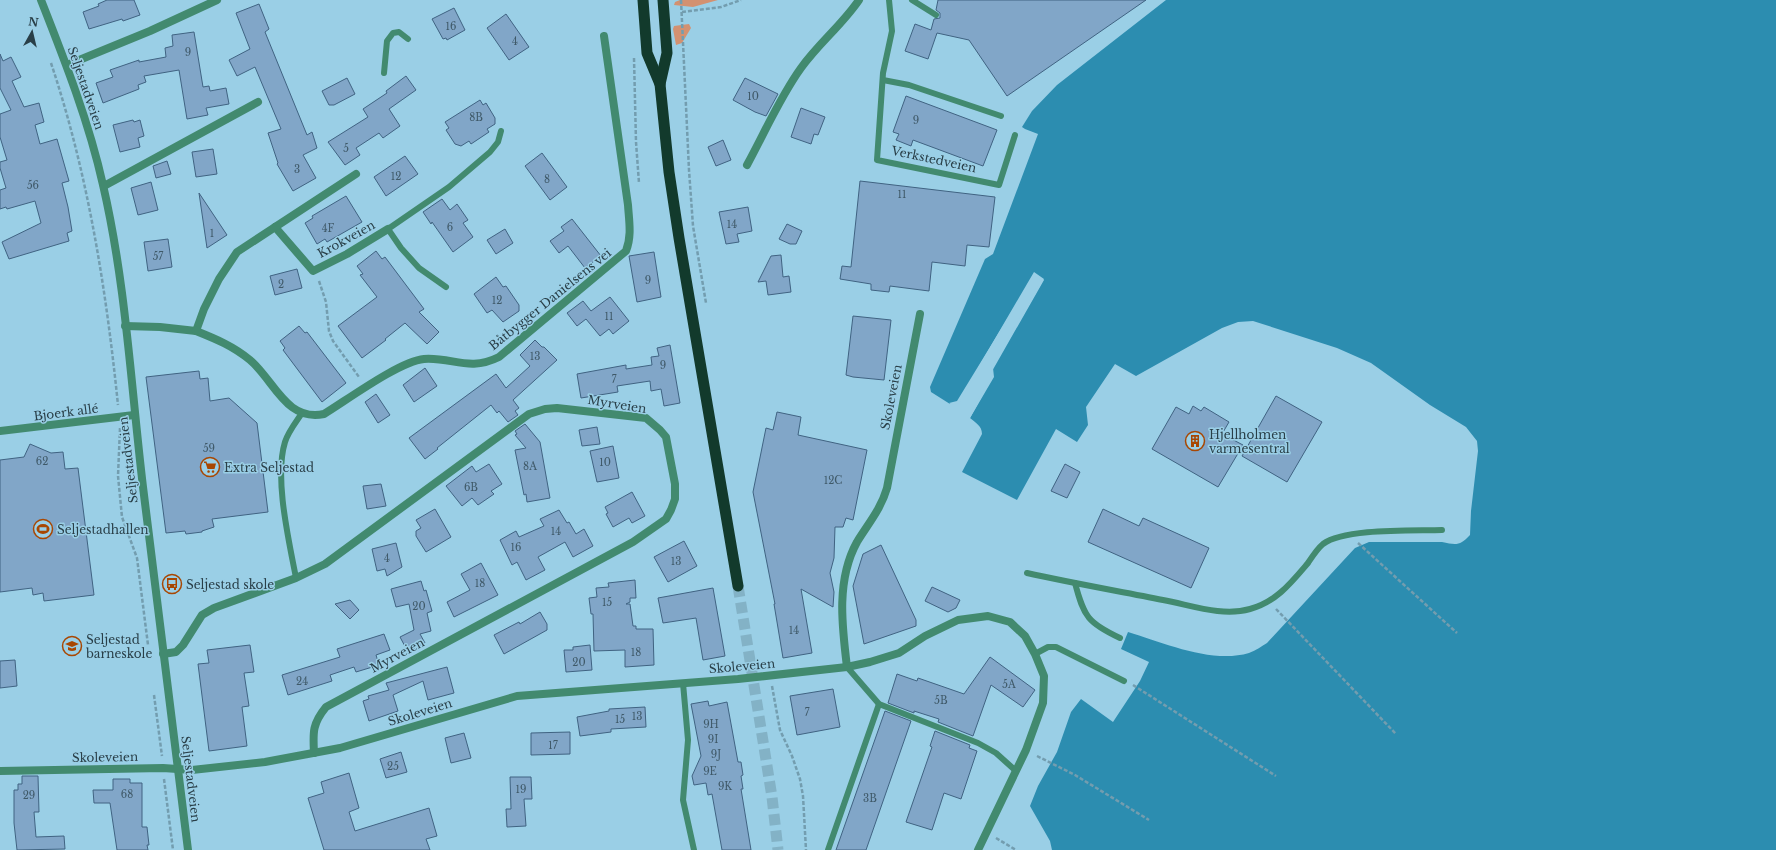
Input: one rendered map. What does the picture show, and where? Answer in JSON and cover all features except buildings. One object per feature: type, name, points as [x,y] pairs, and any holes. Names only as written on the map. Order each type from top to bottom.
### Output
[{"type":"highway","points":[[643,0],[647,53],[660,84],[669,172],[679,238],[738,586]]},
{"type":"highway","points":[[660,84],[667,53],[663,0]]},
{"type":"street","name":"Seljestadveien","points":[[41,0],[67,65],[91,138],[104,186],[117,262],[134,415],[188,850]]},
{"type":"street","points":[[67,65],[150,31],[217,0]]},
{"type":"street","points":[[747,165],[801,67],[841,24],[859,0]]},
{"type":"street","name":"Båtbygger Danielsens vei","points":[[302,413],[311,415],[324,414],[412,361],[424,359],[476,365],[489,362],[499,357],[626,251],[630,233],[628,205],[604,36]]},
{"type":"street","points":[[104,186],[258,102]]},
{"type":"street","points":[[196,331],[216,285],[237,252],[356,174]]},
{"type":"street","name":"Krokveien","points":[[275,227],[313,271],[347,254],[388,229]]},
{"type":"street","name":"Skoleveien","points":[[848,667],[842,629],[843,591],[854,550],[880,507],[887,488],[920,314]]},
{"type":"street","points":[[125,326],[160,327],[196,331],[232,346],[251,361],[290,407],[302,413]]},
{"type":"street","name":"Myrveien","points":[[163,654],[176,652],[183,645],[202,615],[214,608],[296,578],[325,564],[428,487],[533,412],[557,408],[646,418],[660,430],[666,437],[675,484],[675,499],[666,519],[633,542],[326,707],[317,718],[313,735],[314,753]]},
{"type":"street","name":"Bjoerk allé","points":[[0,431],[119,418],[134,415]]},
{"type":"street","name":"Skoleveien","points":[[0,771],[163,768],[192,770],[265,762],[340,748],[517,696],[770,676],[848,667],[899,653],[926,636],[958,620],[988,616],[1010,622],[1025,636],[1035,654],[1044,676],[1042,703],[1026,750],[978,850]]},
{"type":"lane","name":"Verkstedveien","points":[[889,0],[892,31],[883,80],[877,160],[1000,184],[1015,135]]},
{"type":"lane","points":[[912,0],[936,15]]},
{"type":"lane","points":[[384,73],[387,41],[394,33],[399,32],[408,40]]},
{"type":"lane","points":[[883,80],[908,85],[1000,116]]},
{"type":"lane","points":[[388,229],[449,186],[490,152],[498,142],[501,131]]},
{"type":"lane","name":"Krokveien","points":[[388,229],[401,248],[419,268],[446,287]]},
{"type":"lane","points":[[296,578],[287,531],[280,466],[285,441],[302,413]]},
{"type":"lane","points":[[1027,573],[1075,584],[1165,600],[1201,609],[1229,611],[1249,610],[1269,602],[1283,591],[1322,545],[1334,538],[1354,533],[1442,530]]},
{"type":"lane","points":[[1075,584],[1081,607],[1090,620],[1104,631],[1120,638]]},
{"type":"lane","points":[[1035,654],[1048,647],[1056,647],[1124,681]]},
{"type":"lane","points":[[848,667],[879,704],[978,743],[996,753],[1016,771]]},
{"type":"lane","points":[[683,683],[688,740],[683,800],[694,850]]},
{"type":"lane","points":[[828,850],[879,704]]},
{"type":"path","points":[[681,0],[693,226],[706,305]]},
{"type":"path","points":[[682,12],[713,9],[741,0]]},
{"type":"path","points":[[634,51],[636,142],[639,185]]},
{"type":"path","points":[[49,59],[77,150],[97,244],[115,370],[120,437],[118,476],[122,517],[137,558],[149,651]]},
{"type":"path","points":[[313,271],[326,302],[329,332],[333,341],[367,388]]},
{"type":"path","points":[[1359,544],[1457,633]]},
{"type":"path","points":[[1269,602],[1396,734]]},
{"type":"path","points":[[770,676],[780,730],[792,756],[800,779],[803,796],[806,850]]},
{"type":"path","points":[[153,689],[173,850]]},
{"type":"path","points":[[1141,690],[1276,776]]},
{"type":"path","points":[[1050,762],[1075,775],[1149,820]]},
{"type":"path","points":[[986,833],[1016,850]]},
{"type":"shaded area","points":[[680,0],[718,0],[693,7],[674,5],[675,2]]},
{"type":"shaded area","points":[[689,24],[691,28],[682,43],[676,45],[673,29],[674,26]]},
{"type":"water","points":[[1166,0],[1776,0],[1776,850],[1052,850],[1050,841],[1030,806],[1038,786],[1057,752],[1071,712],[1081,699],[1113,722],[1140,681],[1149,662],[1121,649],[1128,632],[1188,651],[1204,654],[1235,656],[1249,653],[1267,643],[1355,548],[1369,542],[1442,542],[1458,544],[1470,535],[1471,511],[1478,451],[1477,441],[1466,427],[1430,405],[1371,363],[1337,348],[1253,321],[1238,322],[1222,328],[1136,376],[1115,364],[1086,407],[1088,425],[1077,442],[1056,429],[1017,500],[962,472],[982,434],[980,427],[970,418],[994,377],[993,368],[1044,279],[1034,272],[958,402],[950,404],[931,392],[930,387],[985,259],[993,254],[1038,134],[1022,127],[1032,111],[1057,85]]},
{"type":"pier","points":[[1034,275],[1044,280],[991,373],[991,367],[1041,280]]},
{"type":"pier","points":[[1034,275],[959,403],[952,405],[949,403],[957,401]]},
{"type":"pier","points":[[991,377],[991,380],[970,418],[968,417]]},
{"type":"tunnel","points":[[738,586],[772,797],[778,850]]},
{"type":"place","name":"Hjellholmen varmesentral","points":[[1195,441]]},
{"type":"place","name":"Extra Seljestad","points":[[210,467]]},
{"type":"place","name":"Seljestadhallen","points":[[43,529]]},
{"type":"place","name":"Seljestad skole","points":[[172,584]]},
{"type":"place","name":"Seljestad barneskole","points":[[72,646]]}]
